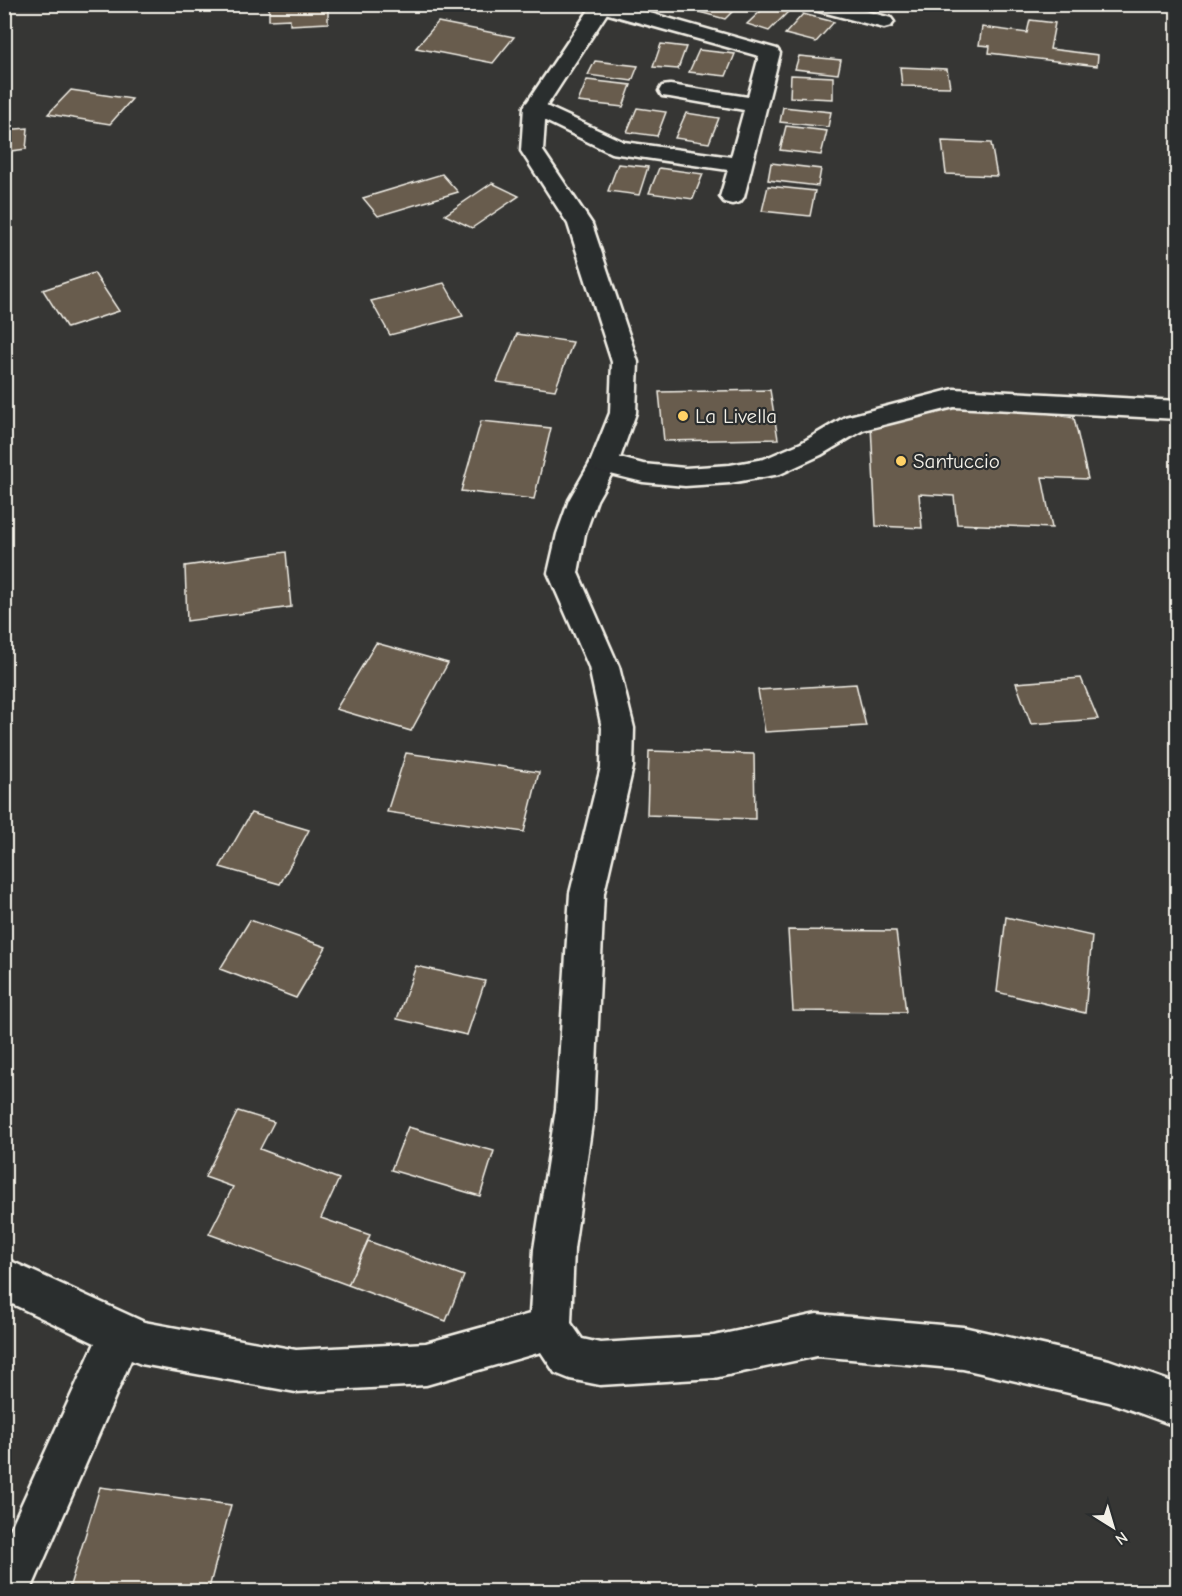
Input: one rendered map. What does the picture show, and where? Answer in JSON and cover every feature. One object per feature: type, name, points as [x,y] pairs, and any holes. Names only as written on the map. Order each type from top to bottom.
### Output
[{"type":"street","points":[[814,4],[884,22]]},
{"type":"street","points":[[732,197],[770,53],[602,5],[535,106],[532,151],[580,224],[625,362],[623,413],[604,463],[583,500],[571,534],[564,573],[604,667],[618,728],[617,767],[587,893],[575,1109],[554,1249],[550,1329],[570,1358],[600,1364],[714,1357],[817,1335],[963,1348],[1109,1381],[1178,1406]]},
{"type":"street","points":[[670,91],[756,105]]},
{"type":"street","points":[[535,106],[618,148],[739,165]]},
{"type":"street","points":[[604,463],[643,473],[685,477],[730,474],[770,467],[811,449],[854,423],[954,399],[1178,410]]},
{"type":"street","points":[[4,1278],[141,1343],[296,1371],[426,1364],[550,1329]]},
{"type":"street","points":[[6,1592],[121,1333]]},
{"type":"building","points":[[269,4],[328,4],[328,23],[290,25],[290,19],[269,20]]},
{"type":"building","points":[[698,4],[740,4],[725,19],[692,10]]},
{"type":"building","points":[[767,5],[789,11],[769,31],[747,24]]},
{"type":"building","points":[[803,14],[834,22],[816,42],[785,34]]},
{"type":"building","points":[[1030,20],[1055,23],[1050,49],[1098,55],[1097,66],[989,53],[990,46],[979,45],[982,27],[1027,33]]},
{"type":"building","points":[[438,22],[514,37],[493,63],[416,48]]},
{"type":"building","points":[[661,44],[686,47],[678,69],[653,67]]},
{"type":"building","points":[[699,50],[735,54],[726,76],[689,72]]},
{"type":"building","points":[[799,56],[841,60],[838,74],[795,69]]},
{"type":"building","points":[[595,61],[638,66],[632,81],[588,75]]},
{"type":"building","points":[[900,67],[947,69],[950,87],[902,86]]},
{"type":"building","points":[[791,75],[833,77],[833,99],[790,97]]},
{"type":"building","points":[[587,80],[631,85],[623,107],[578,102]]},
{"type":"building","points":[[71,90],[132,99],[110,124],[48,114]]},
{"type":"building","points":[[783,107],[831,112],[828,127],[780,122]]},
{"type":"building","points":[[637,108],[666,112],[657,136],[627,132]]},
{"type":"building","points":[[686,113],[719,118],[709,143],[675,138]]},
{"type":"building","points":[[786,126],[827,131],[821,155],[780,150]]},
{"type":"building","points":[[28,128],[26,149],[4,152],[4,130]]},
{"type":"building","points":[[942,141],[991,143],[997,176],[946,174]]},
{"type":"building","points":[[771,163],[821,169],[818,186],[768,180]]},
{"type":"building","points":[[618,164],[648,167],[639,195],[608,191]]},
{"type":"building","points":[[659,168],[703,174],[693,199],[649,193]]},
{"type":"building","points":[[442,174],[458,192],[378,216],[363,198]]},
{"type":"building","points":[[492,183],[519,196],[472,228],[445,215]]},
{"type":"building","points":[[768,186],[815,191],[810,216],[762,211]]},
{"type":"building","points":[[94,273],[119,311],[67,328],[43,290]]},
{"type":"building","points":[[444,283],[463,316],[390,335],[371,301]]},
{"type":"building","points":[[517,334],[573,342],[555,390],[497,382]]},
{"type":"building","points":[[770,390],[778,439],[664,441],[659,392]]},
{"type":"building","points":[[959,404],[1026,409],[1074,418],[1088,479],[1042,477],[1052,528],[957,524],[954,496],[919,494],[922,528],[876,526],[871,425]]},
{"type":"building","points":[[481,421],[551,428],[534,499],[461,491]]},
{"type":"building","points":[[286,552],[291,607],[187,621],[185,566]]},
{"type":"building","points":[[376,643],[448,663],[411,731],[336,709]]},
{"type":"building","points":[[1081,678],[1098,719],[1031,724],[1016,683]]},
{"type":"building","points":[[856,684],[866,726],[765,732],[758,690]]},
{"type":"building","points":[[649,751],[754,754],[755,819],[647,815]]},
{"type":"building","points":[[406,753],[539,772],[524,832],[387,812]]},
{"type":"building","points":[[251,813],[309,830],[280,884],[220,867]]},
{"type":"building","points":[[1006,917],[1092,936],[1085,1013],[997,992]]},
{"type":"building","points":[[250,920],[326,947],[296,998],[220,969]]},
{"type":"building","points":[[788,930],[896,931],[906,1012],[793,1011]]},
{"type":"building","points":[[416,966],[485,981],[467,1035],[397,1019]]},
{"type":"building","points":[[238,1111],[274,1122],[260,1149],[339,1179],[321,1218],[370,1235],[348,1285],[209,1234],[233,1187],[205,1177]]},
{"type":"building","points":[[408,1127],[494,1151],[480,1196],[391,1170]]},
{"type":"building","points":[[368,1241],[464,1276],[446,1321],[348,1285]]},
{"type":"building","points":[[100,1487],[231,1505],[208,1592],[68,1592]]},
{"type":"place","name":"La Livella","points":[[683,416]]},
{"type":"place","name":"Santuccio","points":[[901,461]]}]
